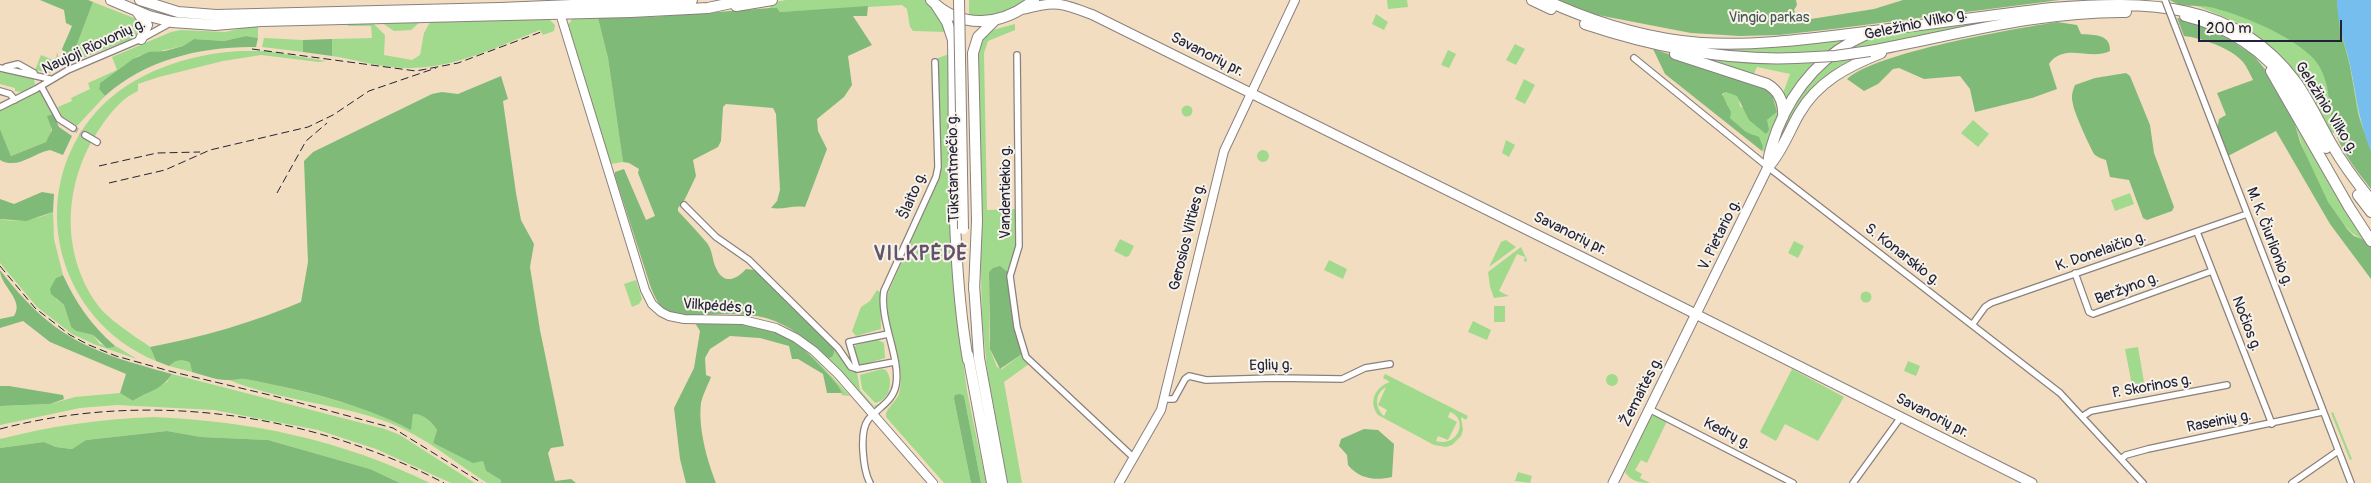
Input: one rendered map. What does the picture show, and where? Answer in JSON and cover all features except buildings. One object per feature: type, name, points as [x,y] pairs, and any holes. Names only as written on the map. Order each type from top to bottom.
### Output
[{"type":"highway","points":[[112,0],[136,11],[172,22],[215,24],[559,10],[692,0]]},
{"type":"highway","points":[[140,0],[178,12],[216,15],[708,8],[772,0]]},
{"type":"highway","points":[[708,8],[745,0]]},
{"type":"highway","name":"Tūkstantmečio g.","points":[[958,0],[967,229],[979,358],[1002,483]]},
{"type":"highway","name":"Tūkstantmečio g.","points":[[965,0],[968,360],[992,483]]},
{"type":"highway","points":[[934,3],[951,15],[968,21],[994,21],[1014,14],[1034,0]]},
{"type":"highway","name":"Geležinio Vilko g.","points":[[1532,0],[1579,22],[1613,33],[1704,55],[1740,58],[1835,56],[1900,45],[2021,19],[2074,13],[2165,13],[2193,18],[2223,30],[2245,43],[2261,54],[2285,79],[2336,164],[2371,212]]},
{"type":"highway","name":"Geležinio Vilko g.","points":[[1545,0],[1582,16],[1611,24],[1651,35],[1701,43],[1780,42],[2042,9],[2088,5],[2147,6],[2180,9],[2210,15],[2243,32],[2278,60],[2296,82],[2342,161],[2371,200]]},
{"type":"highway","points":[[934,3],[947,22],[953,40],[958,252],[961,314],[968,360]]},
{"type":"highway","points":[[136,11],[147,25],[141,39]]},
{"type":"highway","points":[[172,22],[178,12]]},
{"type":"highway","points":[[974,290],[977,250],[973,52],[978,37],[994,21]]},
{"type":"highway","points":[[1768,167],[1768,156],[1783,117],[1798,88],[1821,63],[1853,41],[1878,30]]},
{"type":"highway","points":[[1613,33],[1767,84],[1781,98],[1783,117]]},
{"type":"highway","points":[[2245,43],[2274,76],[2349,207],[2371,241]]},
{"type":"highway","points":[[1768,167],[1775,159],[1805,104],[1824,84],[1851,66],[1900,45]]},
{"type":"main road","name":"Savanorių pr.","points":[[1068,0],[1093,15],[1697,314],[2032,483]]},
{"type":"main road","name":"Gerosios Vilties g.","points":[[1119,483],[1158,417],[1224,150],[1295,0]]},
{"type":"main road","name":"Savanorių pr.","points":[[1014,14],[1049,1],[1059,2],[1093,15]]},
{"type":"main road","name":"Vilkpėdės g.","points":[[559,10],[641,277],[652,304],[660,312],[676,318],[744,320],[786,332],[806,345],[827,363],[933,483]]},
{"type":"main road","name":"V. Pietario g.","points":[[1697,314],[1768,167]]},
{"type":"main road","name":"Žemaitės g.","points":[[1613,483],[1697,314]]},
{"type":"street","name":"M. K. Čiurlionio g.","points":[[2165,0],[2322,412],[2351,483]]},
{"type":"street","name":"Naujoji Riovonių g.","points":[[0,107],[41,86],[50,79],[141,39],[172,22]]},
{"type":"street","name":"Vandentiekio g.","points":[[1017,55],[1019,246],[1010,276],[1020,344],[1032,364],[1134,458]]},
{"type":"street","name":"S. Konarskio g.","points":[[1634,58],[1768,167],[2060,393],[2143,483]]},
{"type":"street","name":"Šlaito g.","points":[[874,414],[891,398],[897,379],[888,334],[884,291],[936,177],[938,167],[935,62]]},
{"type":"street","points":[[0,68],[18,64],[50,79]]},
{"type":"street","points":[[41,86],[59,118],[73,128]]},
{"type":"street","points":[[0,91],[10,94],[15,100]]},
{"type":"street","points":[[85,135],[97,142]]},
{"type":"street","points":[[684,206],[720,240],[750,260],[838,348],[854,368]]},
{"type":"street","name":"K. Donelaičio g.","points":[[1972,325],[1985,307],[1991,303],[2247,214]]},
{"type":"street","name":"Nočios g.","points":[[2198,232],[2272,424]]},
{"type":"street","name":"Beržyno g.","points":[[2075,273],[2089,312],[2093,314],[2212,271]]},
{"type":"street","points":[[838,348],[849,342],[888,334]]},
{"type":"street","points":[[849,342],[854,368]]},
{"type":"street","points":[[854,368],[894,362]]},
{"type":"street","name":"Eglių g.","points":[[1163,399],[1174,399],[1185,379],[1189,376],[1206,380],[1342,379],[1365,368],[1390,364]]},
{"type":"street","name":"P. Skorinos g.","points":[[2083,416],[2091,411],[2227,386]]},
{"type":"street","name":"Kedrų g.","points":[[1649,409],[1793,483]]},
{"type":"street","name":"Raseinių g.","points":[[2121,459],[2126,455],[2148,449],[2322,412]]},
{"type":"street","points":[[870,483],[863,464],[864,445],[866,424],[874,414]]},
{"type":"street","points":[[1853,483],[1901,417]]},
{"type":"street","points":[[2292,483],[2338,451]]},
{"type":"green space","points":[[40,0],[88,0],[93,2],[70,63],[62,49],[72,26],[66,23],[64,10]]},
{"type":"green space","points":[[786,0],[926,0],[933,7],[947,32],[913,31],[910,27],[907,9],[902,5],[780,12],[777,8],[770,8],[770,3]]},
{"type":"green space","points":[[969,0],[1026,0],[1006,11],[976,16],[969,14]]},
{"type":"green space","points":[[1387,0],[1407,0],[1408,7],[1388,9]]},
{"type":"green space","name":"Vingio parkas","points":[[1557,0],[1796,0],[1797,5],[1794,10],[1798,18],[1811,19],[1874,9],[1903,0],[2060,0],[1833,29],[1779,35],[1740,36],[1691,33],[1582,12]]},
{"type":"green space","points":[[2170,0],[2337,0],[2362,129],[2371,151],[2371,189],[2350,160],[2335,132],[2331,134],[2302,83],[2275,51],[2236,22],[2200,7]]},
{"type":"green space","points":[[2170,0],[2337,0],[2340,30],[2350,66],[2358,114],[2371,151],[2371,189],[2341,147],[2335,131],[2323,73],[2312,57],[2292,41],[2252,21],[2214,8],[2180,4]]},
{"type":"green space","points":[[93,2],[139,20],[142,25],[136,37],[70,63]]},
{"type":"green space","points":[[868,6],[867,16],[853,16],[872,45],[848,56],[852,85],[844,97],[817,119],[818,131],[827,149],[805,207],[771,208],[777,201],[780,190],[776,114],[773,108],[726,104],[723,107],[721,141],[718,147],[693,160],[696,176],[685,199],[678,208],[678,211],[707,243],[719,274],[727,279],[731,279],[739,276],[746,269],[755,270],[835,349],[833,356],[828,359],[807,340],[783,325],[766,318],[738,314],[681,315],[663,308],[655,298],[651,288],[615,176],[615,172],[624,169],[646,220],[655,216],[638,173],[639,169],[623,162],[608,58],[598,18],[652,17],[770,8],[777,8],[780,12]]},
{"type":"green space","points":[[1376,14],[1388,22],[1384,30],[1372,24]]},
{"type":"green space","points":[[2011,17],[1843,51],[1868,37]]},
{"type":"green space","points":[[598,18],[608,58],[623,162],[611,164],[567,27],[572,19]]},
{"type":"green space","points":[[2177,18],[2192,21],[2229,39],[2253,55],[2269,74],[2291,110],[2300,142],[2328,202],[2347,229],[2354,236],[2367,241],[2371,246],[2371,279],[2330,224],[2276,131],[2228,156],[2217,129],[2219,119],[2226,115],[2217,93],[2253,80],[2243,62],[2231,52],[2207,41],[2184,36]]},
{"type":"green space","points":[[549,19],[555,25],[554,31],[543,35],[540,30],[478,55],[429,67],[392,67],[332,56],[332,39],[372,38],[371,26],[348,26],[347,24],[374,24],[385,35],[384,55],[412,60],[420,55],[424,33],[430,22]]},
{"type":"green space","points":[[420,22],[411,30],[394,31],[382,23]]},
{"type":"green space","points":[[2057,22],[2077,25],[2081,34],[2105,38],[2110,45],[2110,51],[2102,54],[2062,54],[2055,58],[2049,64],[2057,89],[2032,98],[1975,112],[1970,89],[1960,76],[1924,79],[1899,68],[1893,69],[1878,84],[1864,91],[1847,79],[1863,69],[1915,51],[1979,36]]},
{"type":"green space","points":[[1015,24],[1015,30],[988,41],[984,53],[987,210],[1015,209],[1016,247],[1009,273],[989,272],[990,349],[997,367],[1002,369],[1022,354],[1029,364],[1004,382],[1022,483],[1007,483],[989,388],[982,320],[976,53],[985,32]]},
{"type":"green space","points":[[247,27],[258,27],[258,38],[246,36],[224,41],[194,39],[183,46],[138,56],[100,83],[99,89],[105,96],[77,126],[62,116],[58,107],[72,101],[71,98],[90,89],[88,83],[117,70],[112,57],[171,32],[181,30],[225,32]]},
{"type":"green space","points":[[246,36],[258,38],[256,47],[216,49],[176,57],[138,73],[121,83],[105,96],[99,89],[100,83],[133,59],[149,52],[165,51],[183,46],[194,39],[224,41]]},
{"type":"green space","points":[[1855,36],[1829,53],[1803,55],[1722,54],[1685,43]]},
{"type":"green space","points":[[264,38],[303,40],[303,52],[262,47]]},
{"type":"green space","points":[[332,39],[332,56],[303,52],[303,40]]},
{"type":"green space","points":[[1515,44],[1525,49],[1516,65],[1506,60]]},
{"type":"green space","points":[[1653,49],[1764,85],[1772,94],[1777,112],[1767,120],[1769,130],[1766,134],[1749,120],[1737,96],[1726,92],[1722,94],[1731,112],[1730,118],[1746,132],[1759,137],[1763,147],[1762,151],[1665,74]]},
{"type":"green space","points":[[1448,50],[1456,54],[1449,68],[1441,65]]},
{"type":"green space","points":[[240,51],[267,51],[326,61],[319,62],[261,55],[223,61],[138,84],[138,91],[122,101],[102,125],[80,167],[71,213],[72,237],[76,260],[84,283],[104,313],[147,344],[156,361],[122,342],[94,316],[74,286],[61,252],[57,216],[61,180],[74,145],[96,112],[126,86],[144,76],[181,61],[201,56]]},
{"type":"green space","points":[[57,52],[61,66],[50,73],[35,70],[41,55],[53,60],[56,58]]},
{"type":"green space","points":[[1872,53],[1825,78],[1773,157],[1792,104],[1829,61]]},
{"type":"green space","points":[[949,54],[957,316],[967,391],[986,483],[981,483],[964,396],[954,399],[971,483],[944,483],[886,417],[887,410],[899,394],[901,382],[898,357],[887,306],[888,293],[939,179],[941,169],[938,58]]},
{"type":"green space","points":[[1697,56],[1818,62],[1799,81],[1784,103],[1782,96],[1790,74],[1757,67],[1754,74]]},
{"type":"green space","points":[[0,71],[34,79],[35,84],[27,91],[15,91],[15,88],[0,84]]},
{"type":"green space","points":[[2126,73],[2130,76],[2150,125],[2154,153],[2174,207],[2172,211],[2147,220],[2143,218],[2129,180],[2110,177],[2106,160],[2096,156],[2093,152],[2079,122],[2072,101],[2075,85],[2095,78]]},
{"type":"green space","points":[[501,76],[508,99],[503,101],[516,193],[521,220],[534,244],[530,267],[540,330],[564,446],[551,448],[548,453],[555,481],[571,479],[576,483],[501,483],[501,480],[486,471],[483,461],[473,463],[433,443],[437,430],[430,421],[421,415],[413,414],[411,430],[371,412],[330,398],[245,379],[220,380],[211,378],[192,372],[190,363],[181,360],[169,366],[156,361],[150,347],[227,329],[301,302],[308,262],[304,161],[313,152],[432,94],[442,92],[458,94]]},
{"type":"green space","points":[[1524,79],[1535,85],[1525,104],[1515,99]]},
{"type":"green space","points":[[41,90],[53,114],[48,116],[51,126],[50,136],[46,142],[11,156],[0,129],[0,110]]},
{"type":"green space","points":[[1726,91],[1738,96],[1740,106],[1767,124],[1767,120],[1777,112],[1772,91],[1780,111],[1765,152],[1762,151],[1763,147],[1752,134],[1746,133],[1730,118],[1728,105],[1722,96]]},
{"type":"green space","points":[[1187,105],[1193,111],[1187,117],[1181,111]]},
{"type":"green space","points":[[2291,110],[2367,241],[2353,233],[2340,221],[2328,204],[2309,164]]},
{"type":"green space","points":[[53,114],[59,127],[72,136],[63,155],[50,150],[19,162],[7,163],[0,160],[0,129],[11,156],[46,142],[52,130],[47,116]]},
{"type":"green space","points":[[1973,120],[1989,134],[1978,147],[1961,133]]},
{"type":"green space","points":[[1506,140],[1515,145],[1509,157],[1502,153]]},
{"type":"green space","points":[[1263,150],[1269,156],[1263,162],[1257,156]]},
{"type":"green space","points":[[42,192],[54,194],[53,212],[26,221],[0,219],[0,199],[14,204]]},
{"type":"green space","points":[[2130,193],[2134,204],[2115,211],[2111,200]]},
{"type":"green space","points":[[53,212],[54,239],[63,275],[56,278],[56,299],[64,305],[71,327],[76,331],[93,335],[100,344],[114,347],[114,345],[137,359],[96,345],[72,334],[37,307],[0,263],[0,219],[13,221],[27,220]]},
{"type":"green space","points":[[1120,239],[1134,246],[1129,256],[1126,257],[1114,251]]},
{"type":"green space","points":[[1506,240],[1516,247],[1489,267],[1501,242]]},
{"type":"green space","points":[[1794,241],[1804,246],[1798,258],[1788,253]]},
{"type":"green space","points":[[1521,247],[1527,260],[1526,262],[1524,261],[1525,257],[1517,254],[1499,291],[1509,296],[1494,298],[1488,272]]},
{"type":"green space","points":[[1329,260],[1347,269],[1343,279],[1324,270]]},
{"type":"green space","points":[[1000,266],[1009,273],[1014,326],[1022,354],[1000,369],[990,349],[989,272],[993,268]]},
{"type":"green space","points":[[0,270],[38,312],[75,340],[118,358],[172,374],[164,384],[133,401],[120,393],[126,374],[50,342],[23,321],[0,328],[0,319],[14,316],[17,310],[14,299],[1,276]]},
{"type":"green space","points":[[63,275],[85,313],[114,347],[107,348],[93,335],[76,331],[71,327],[64,305],[51,294],[50,289],[56,278]]},
{"type":"green space","points":[[636,280],[642,299],[639,304],[632,307],[624,284]]},
{"type":"green space","points":[[877,290],[880,292],[881,329],[856,336],[852,331],[861,307],[870,301]]},
{"type":"green space","points":[[1866,291],[1872,297],[1866,303],[1860,297]]},
{"type":"green space","points":[[1494,306],[1505,306],[1505,322],[1494,322]]},
{"type":"green space","points":[[1473,321],[1491,330],[1487,340],[1468,332]]},
{"type":"green space","points":[[695,323],[750,325],[781,334],[795,342],[809,354],[834,381],[842,393],[827,393],[823,374],[798,359],[792,359],[789,346],[760,338],[730,336],[710,349],[705,358],[706,375],[711,377],[704,393],[700,413],[702,433],[709,464],[716,483],[686,483],[680,459],[674,408],[694,368],[700,331]]},
{"type":"green space","points":[[878,340],[884,343],[885,358],[862,365],[857,363],[854,348],[856,345]]},
{"type":"green space","points":[[2138,347],[2146,394],[2134,396],[2125,349]]},
{"type":"green space","points":[[835,349],[852,372],[857,372],[860,390],[874,406],[881,404],[875,407],[870,405],[828,359],[833,356]]},
{"type":"green space","points":[[807,350],[850,396],[841,395],[842,393]]},
{"type":"green space","points":[[182,360],[190,363],[192,372],[169,366],[173,362]]},
{"type":"green space","points":[[1908,361],[1920,366],[1916,376],[1904,371]]},
{"type":"green space","points":[[882,369],[886,370],[890,379],[889,390],[884,398],[875,403],[862,389],[860,375]]},
{"type":"green space","points":[[1792,369],[1844,397],[1818,441],[1785,424],[1776,441],[1760,432]]},
{"type":"green space","points":[[172,374],[385,429],[400,435],[475,483],[451,483],[376,449],[318,430],[214,410],[117,405],[80,408],[0,425],[0,406],[50,404],[75,397],[120,393],[133,401],[167,382]]},
{"type":"green space","points":[[1385,374],[1468,416],[1466,420],[1461,417],[1463,430],[1461,436],[1452,445],[1446,447],[1434,445],[1378,415],[1373,400],[1380,387],[1390,382],[1383,378]],"holes":[[[1386,387],[1378,405],[1379,393]],[[1378,405],[1387,410],[1384,416]],[[1450,412],[1456,416],[1460,426],[1455,437],[1444,442],[1436,441],[1438,436],[1448,440],[1457,422],[1448,417]]]},
{"type":"green space","points":[[1610,374],[1614,374],[1618,380],[1614,386],[1610,386],[1606,382],[1606,378]]},
{"type":"green space","points":[[241,378],[306,392],[349,404],[410,429],[413,414],[421,415],[430,421],[437,430],[433,443],[473,462],[483,461],[486,471],[501,480],[501,483],[487,483],[416,435],[390,423],[350,411],[268,393],[229,380]]},
{"type":"green space","points":[[0,386],[63,395],[64,399],[50,404],[0,406]]},
{"type":"green space","points":[[960,394],[964,396],[981,483],[971,483],[954,399],[955,395]]},
{"type":"green space","points":[[2333,412],[2352,459],[2350,460],[2331,413]]},
{"type":"green space","points":[[1654,415],[1667,421],[1647,463],[1641,460],[1635,470],[1642,474],[1640,478],[1650,483],[1639,482],[1630,478],[1625,472],[1651,416]]},
{"type":"green space","points":[[153,417],[226,423],[295,435],[363,455],[430,483],[400,483],[370,469],[268,440],[201,437],[167,431],[86,440],[72,449],[56,447],[44,442],[0,448],[0,439],[38,430],[95,421]]},
{"type":"green space","points":[[1364,429],[1378,430],[1394,444],[1392,477],[1368,478],[1352,470],[1348,465],[1347,455],[1339,446],[1341,439]]},
{"type":"green space","points":[[167,431],[201,437],[268,440],[370,469],[400,483],[0,483],[0,448],[44,442],[56,447],[72,449],[86,440]]},
{"type":"green space","points":[[1518,472],[1532,476],[1530,483],[1515,481]]},
{"type":"water","points":[[2337,0],[2371,0],[2371,151],[2361,119],[2340,25]]},
{"type":"tunnel","points":[[73,128],[85,135]]},
{"type":"railway","points":[[252,49],[416,71],[458,63],[541,32]]},
{"type":"railway","points":[[109,183],[165,170],[210,150],[308,127],[333,115],[369,91],[436,68]]},
{"type":"railway","points":[[277,193],[306,141],[327,123]]},
{"type":"railway","points":[[99,166],[157,153],[200,152]]},
{"type":"railway","points":[[0,266],[35,308],[70,335],[89,345],[116,356],[173,372],[274,396],[393,428],[482,483]]},
{"type":"railway","points":[[0,429],[56,417],[113,411],[170,410],[227,415],[284,425],[339,440],[393,459],[444,483]]},
{"type":"district","name":"VILKPĖDĖ","points":[[921,255]]}]
